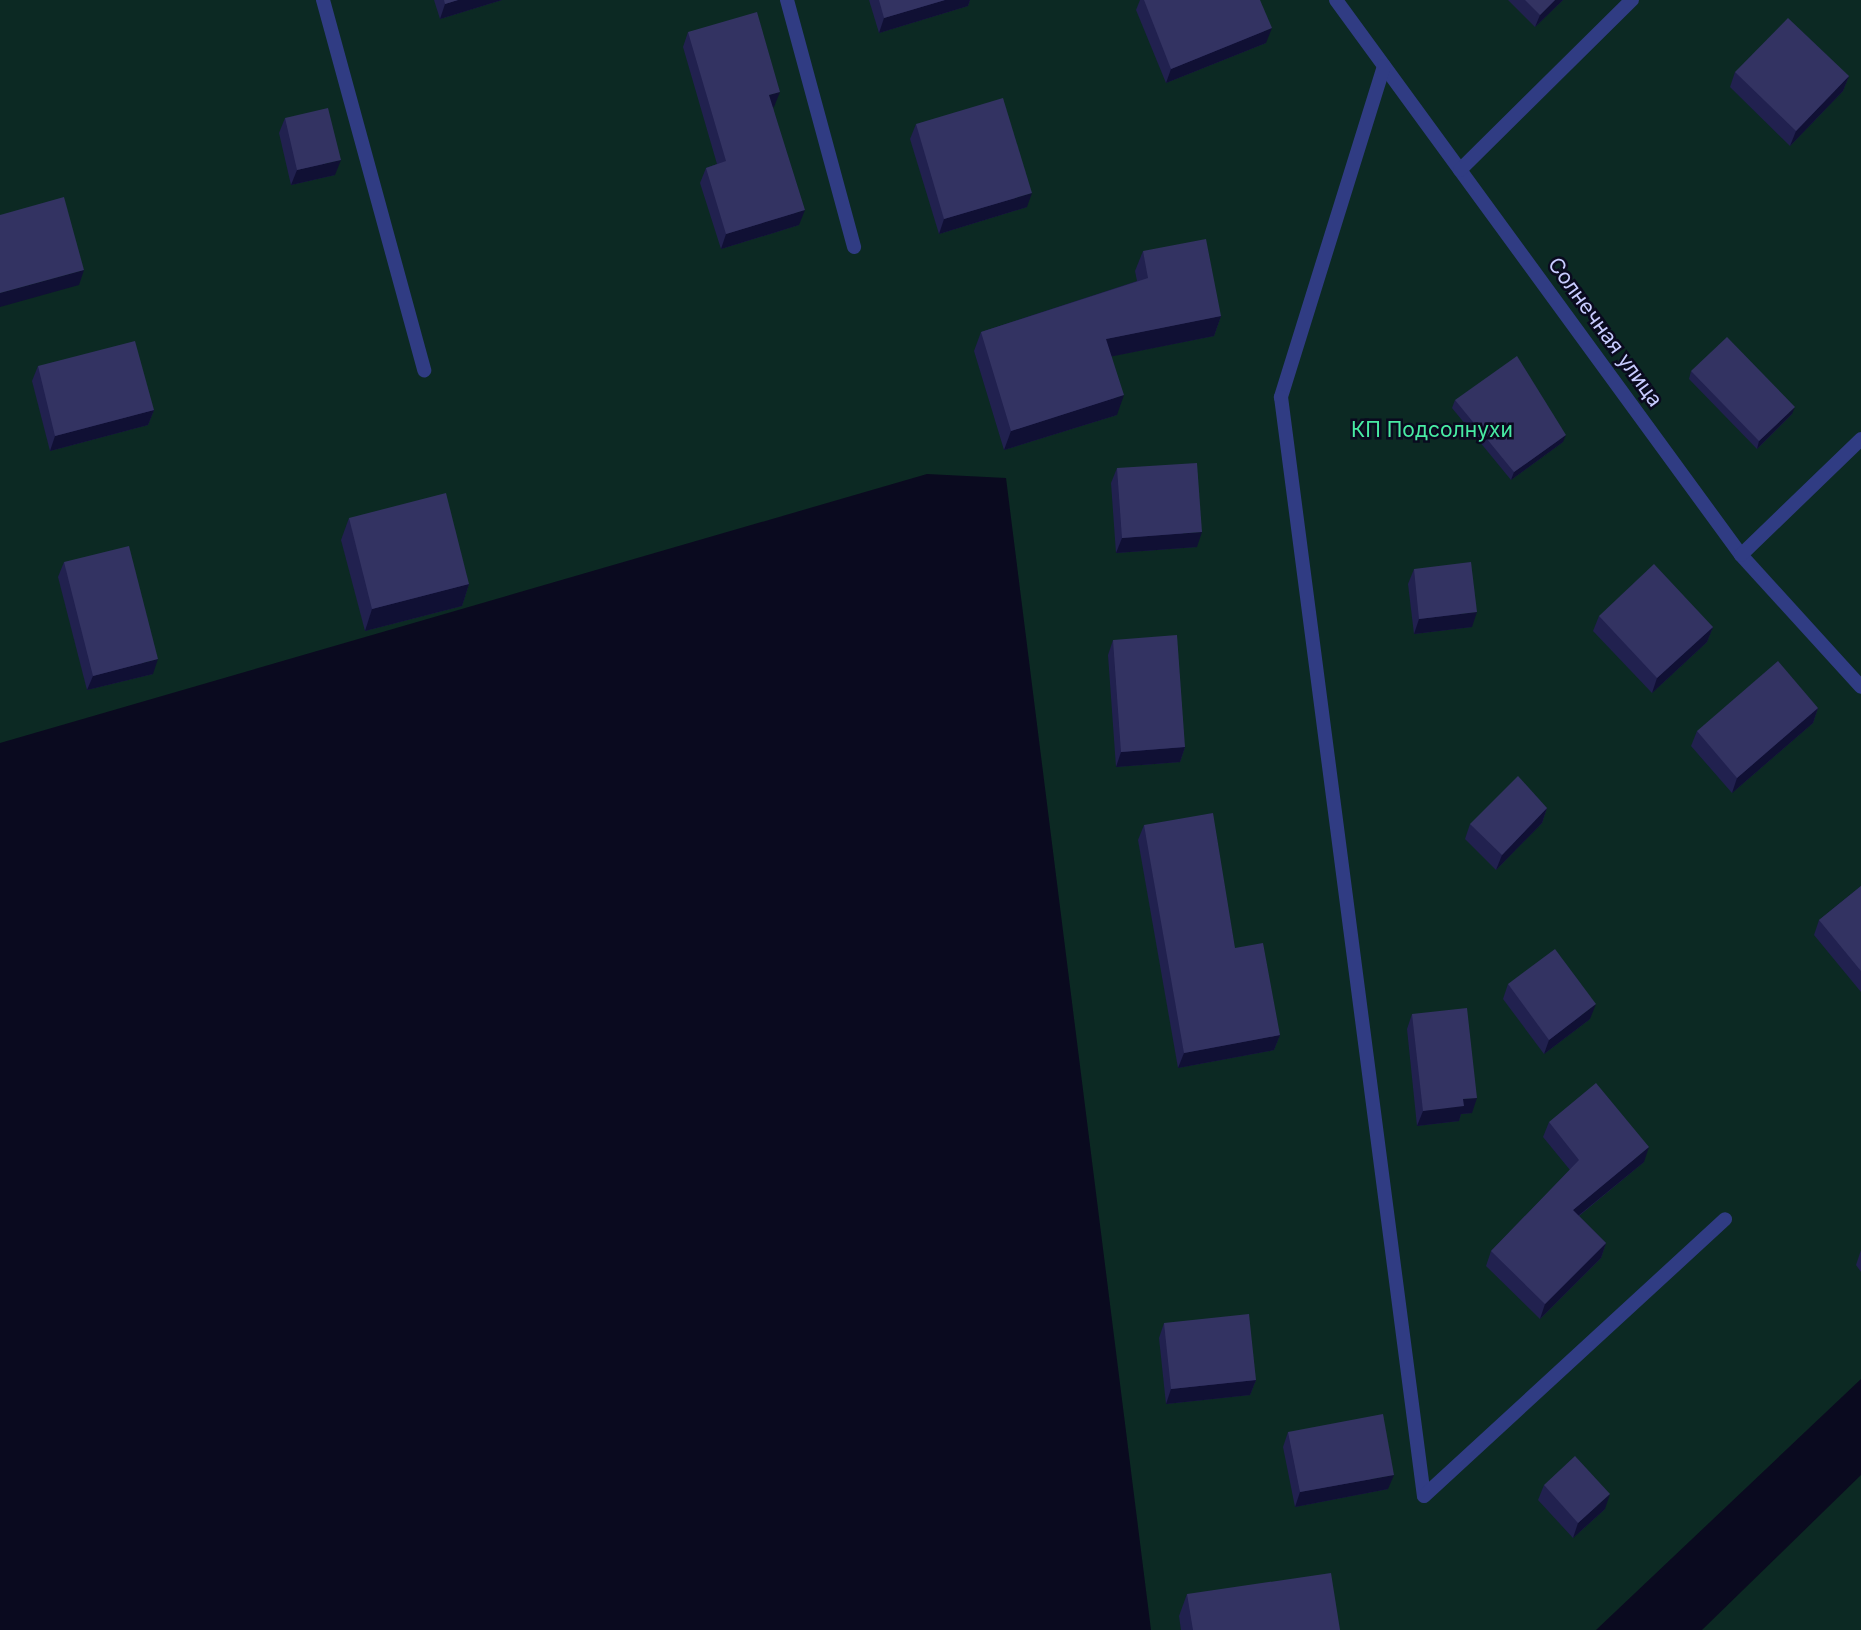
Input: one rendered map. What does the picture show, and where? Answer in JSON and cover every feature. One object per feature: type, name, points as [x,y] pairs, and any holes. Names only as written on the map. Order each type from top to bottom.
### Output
[{"type":"lane","points":[[323,0],[424,370]]},
{"type":"lane","points":[[787,0],[854,247]]},
{"type":"lane","name":"Солнечная улица","points":[[1336,0],[1741,555],[1861,687]]},
{"type":"lane","points":[[1460,170],[1632,0]]},
{"type":"lane","points":[[1384,66],[1280,397],[1424,1496],[1725,1219]]},
{"type":"lane","points":[[1741,555],[1861,439]]},
{"type":"green space","name":"КП Подсолнухи","points":[[0,0],[1861,0],[1861,1379],[1596,1630],[1151,1630],[1006,478],[927,474],[0,743]]},
{"type":"green space","points":[[1861,1475],[1861,1630],[1702,1630]]},
{"type":"building","points":[[879,0],[945,0],[884,18]]},
{"type":"building","points":[[1144,0],[1260,0],[1272,28],[1171,69]]},
{"type":"building","points":[[1525,0],[1555,0],[1540,15]]},
{"type":"building","points":[[757,12],[780,92],[769,95],[805,210],[726,234],[706,168],[726,161],[688,32]]},
{"type":"building","points":[[1788,18],[1849,76],[1796,131],[1735,72]]},
{"type":"building","points":[[1003,98],[1032,193],[944,219],[916,124]]},
{"type":"building","points":[[328,108],[341,160],[297,170],[285,118]]},
{"type":"building","points":[[64,197],[84,270],[0,293],[0,215]]},
{"type":"building","points":[[1206,239],[1221,316],[1106,339],[1124,395],[1011,431],[981,332],[1148,278],[1143,251]]},
{"type":"building","points":[[1727,337],[1795,407],[1759,441],[1691,371]]},
{"type":"building","points":[[135,341],[154,410],[55,436],[38,366]]},
{"type":"building","points":[[1517,356],[1566,435],[1514,472],[1455,400]]},
{"type":"building","points":[[1197,463],[1202,532],[1122,538],[1117,468]]},
{"type":"building","points":[[446,493],[469,584],[372,609],[349,518]]},
{"type":"building","points":[[129,546],[158,659],[93,676],[64,562]]},
{"type":"building","points":[[1471,562],[1477,612],[1419,619],[1414,569]]},
{"type":"building","points":[[1654,564],[1713,627],[1657,678],[1599,616]]},
{"type":"building","points":[[1177,635],[1185,747],[1121,752],[1113,640]]},
{"type":"building","points":[[1778,661],[1818,708],[1737,778],[1697,731]]},
{"type":"building","points":[[1518,776],[1547,808],[1502,855],[1470,824]]},
{"type":"building","points":[[1213,813],[1235,948],[1263,943],[1280,1035],[1184,1053],[1144,825]]},
{"type":"building","points":[[1861,886],[1861,971],[1819,920]]},
{"type":"building","points":[[1555,949],[1596,1004],[1549,1040],[1508,984]]},
{"type":"building","points":[[1467,1008],[1477,1098],[1463,1099],[1464,1106],[1423,1111],[1412,1014]]},
{"type":"building","points":[[1596,1083],[1649,1147],[1573,1210],[1606,1243],[1545,1304],[1491,1251],[1579,1160],[1549,1122]]},
{"type":"building","points":[[1249,1314],[1256,1380],[1171,1389],[1164,1323]]},
{"type":"building","points":[[1383,1414],[1394,1475],[1300,1492],[1288,1432]]},
{"type":"building","points":[[1575,1456],[1610,1494],[1578,1523],[1544,1485]]},
{"type":"building","points":[[1331,1573],[1340,1630],[1193,1630],[1187,1594]]}]
